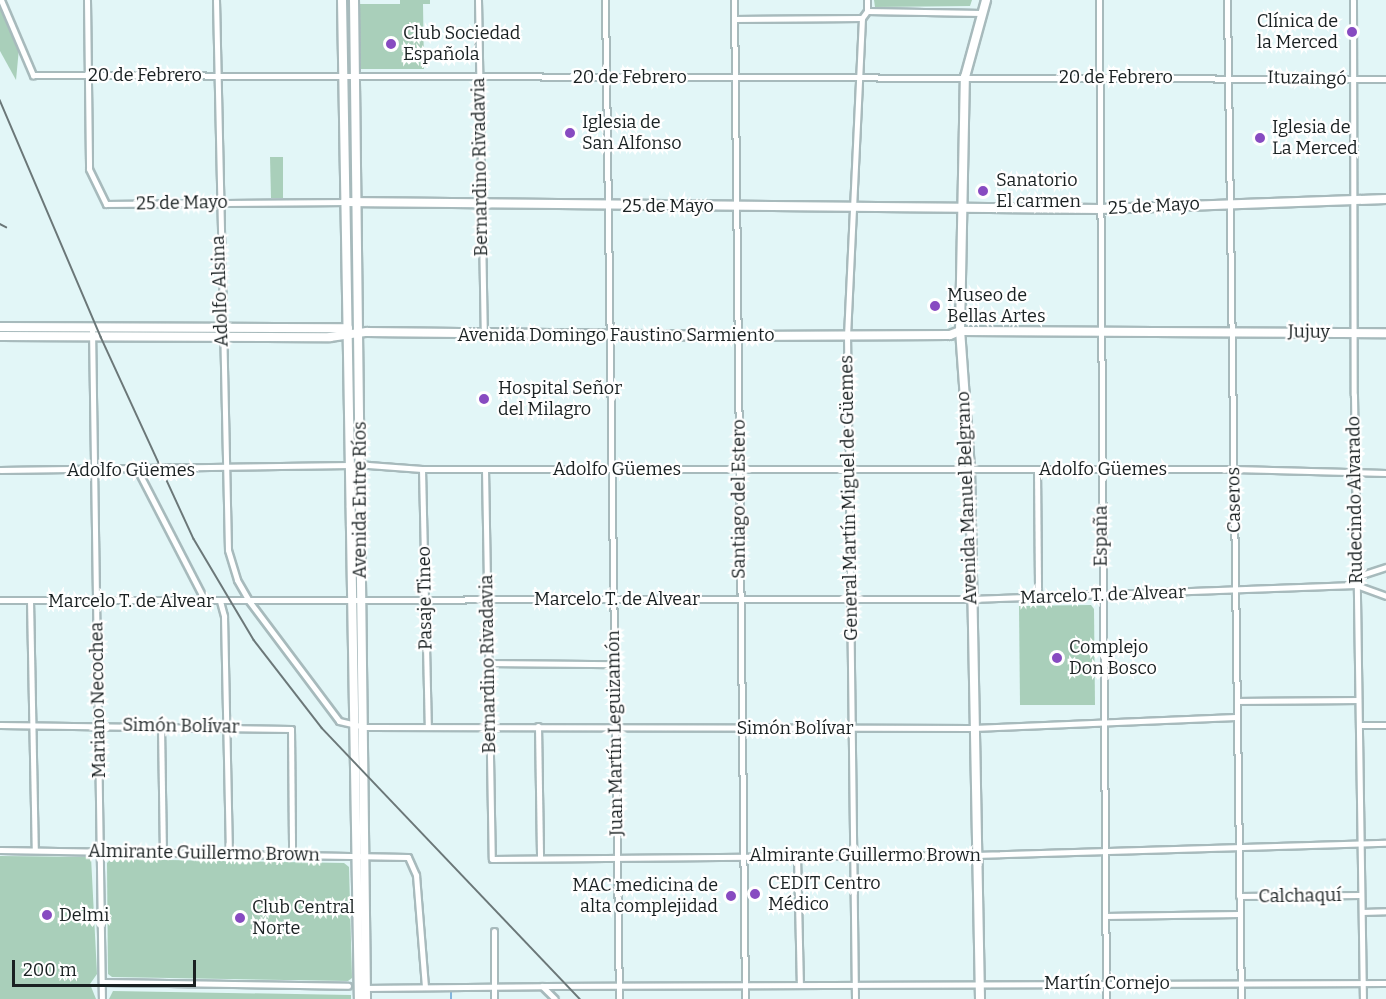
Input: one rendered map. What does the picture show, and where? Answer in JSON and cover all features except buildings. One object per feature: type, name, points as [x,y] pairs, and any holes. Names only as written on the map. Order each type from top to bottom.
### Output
[{"type":"main road","name":"Avenida Entre Ríos","points":[[342,0],[351,600],[354,727],[358,781],[362,994]]},
{"type":"main road","name":"Avenida Entre Ríos","points":[[354,0],[363,727],[358,781]]},
{"type":"main road","name":"Avenida Manuel Belgrano","points":[[980,999],[975,855],[970,469],[960,331],[966,76],[986,0]]},
{"type":"main road","name":"25 de Mayo","points":[[345,202],[480,206],[1100,209],[1230,202],[1386,200]]},
{"type":"main road","name":"Avenida Domingo Faustino Sarmiento","points":[[0,327],[93,333],[222,337],[348,331]]},
{"type":"main road","name":"Avenida Domingo Faustino Sarmiento","points":[[0,336],[222,327],[358,332],[739,336],[950,335],[960,331],[1232,331]]},
{"type":"main road","name":"Jujuy","points":[[1232,331],[1386,333]]},
{"type":"main road","name":"Avenida Entre Ríos","points":[[360,855],[359,977],[362,994]]},
{"type":"street","name":"20 de Febrero","points":[[1,0],[33,75],[217,76],[355,73],[479,77],[1228,77]]},
{"type":"street","points":[[87,0],[89,75]]},
{"type":"street","name":"Adolfo Alsina","points":[[216,0],[217,203],[227,544],[237,580],[249,601],[339,721],[354,727]]},
{"type":"street","name":"Bernardino Rivadavia","points":[[478,0],[484,334]]},
{"type":"street","name":"Juan Martín Leguizamón","points":[[605,0],[619,999]]},
{"type":"street","name":"Santiago del Estero","points":[[734,0],[745,999]]},
{"type":"street","points":[[734,19],[862,18],[867,11],[867,0]]},
{"type":"street","name":"España","points":[[1099,0],[1101,594],[1106,999]]},
{"type":"street","name":"Caseros","points":[[1227,0],[1241,999]]},
{"type":"street","name":"Rudecindo Alvarado","points":[[1353,0],[1354,473],[1363,999]]},
{"type":"street","points":[[867,11],[982,13]]},
{"type":"street","name":"General Martín Miguel de Güemes","points":[[855,999],[847,336],[862,18]]},
{"type":"street","name":"25 de Mayo","points":[[89,75],[89,169],[106,204],[345,202]]},
{"type":"street","name":"Ituzaingó","points":[[1228,77],[1386,78]]},
{"type":"street","name":"Mariano Necochea","points":[[93,333],[102,999]]},
{"type":"street","name":"Adolfo Güemes","points":[[0,470],[138,471],[361,466],[422,469],[1234,469],[1386,473]]},
{"type":"street","name":"Pasaje Tineo","points":[[422,469],[428,726]]},
{"type":"street","name":"Bernardino Rivadavia","points":[[485,469],[492,859]]},
{"type":"street","points":[[1037,470],[1038,596]]},
{"type":"street","points":[[138,471],[205,601]]},
{"type":"street","points":[[1356,577],[1386,567]]},
{"type":"street","points":[[1356,585],[1386,596]]},
{"type":"street","name":"Marcelo T. de Alvear","points":[[0,600],[971,599],[1356,585]]},
{"type":"street","points":[[30,600],[35,850]]},
{"type":"street","points":[[220,601],[225,616],[229,853]]},
{"type":"street","points":[[488,663],[615,664]]},
{"type":"street","points":[[1237,701],[1358,700]]},
{"type":"street","name":"Simón Bolívar","points":[[354,727],[973,728],[1236,717]]},
{"type":"street","name":"Simón Bolívar","points":[[0,724],[291,729],[292,854]]},
{"type":"street","points":[[1359,725],[1386,725]]},
{"type":"street","points":[[538,726],[540,857]]},
{"type":"street","points":[[161,727],[163,852]]},
{"type":"street","name":"Almirante Guillermo Brown","points":[[492,859],[616,856],[975,855],[1361,841],[1386,843]]},
{"type":"street","name":"Almirante Guillermo Brown","points":[[0,850],[408,857],[416,875],[425,987]]},
{"type":"street","points":[[797,856],[800,985]]},
{"type":"street","name":"Calchaquí","points":[[1239,896],[1361,895]]},
{"type":"street","name":"Calchaquí","points":[[1362,912],[1386,911]]},
{"type":"street","points":[[1105,916],[1239,914]]},
{"type":"street","points":[[494,931],[494,999]]},
{"type":"street","points":[[348,986],[359,977]]},
{"type":"street","points":[[102,982],[348,986],[362,994]]},
{"type":"street","name":"Martín Cornejo","points":[[362,994],[425,987],[1107,982],[1386,983]]},
{"type":"street","points":[[542,986],[555,999]]},
{"type":"green space","points":[[346,0],[351,0],[352,70],[347,70]]},
{"type":"green space","name":"Club Sociedad Española","points":[[400,0],[430,0],[430,4],[423,4],[424,69],[361,69],[358,4],[400,4]]},
{"type":"green space","points":[[874,0],[972,0],[970,6],[875,7]]},
{"type":"green space","points":[[0,3],[19,48],[16,80],[0,51]]},
{"type":"green space","points":[[347,79],[352,79],[354,197],[349,197]]},
{"type":"green space","points":[[270,157],[283,157],[283,198],[271,198]]},
{"type":"green space","points":[[349,207],[354,207],[355,325],[351,325]]},
{"type":"green space","points":[[350,342],[355,342],[357,460],[353,460]]},
{"type":"green space","name":"Complejo Don Bosco","points":[[1091,605],[1094,609],[1095,705],[1020,705],[1019,606]]},
{"type":"green space","name":"Delmi","points":[[0,856],[91,857],[97,974],[90,984],[96,999],[0,999]]},
{"type":"green space","points":[[111,859],[344,863],[349,867],[352,978],[348,981],[112,977],[108,974],[107,863]]},
{"type":"green space","points":[[113,991],[351,995],[351,999],[109,999]]},
{"type":"waterway","points":[[451,991],[451,999]]},
{"type":"railway","points":[[0,100],[101,337],[194,539],[254,640],[322,728],[580,999]]},
{"type":"railway","points":[[0,224],[6,227]]},
{"type":"place","name":"Clínica de la Merced","points":[[1352,32]]},
{"type":"place","name":"Club Sociedad Española","points":[[391,44]]},
{"type":"place","name":"Iglesia de San Alfonso","points":[[570,133]]},
{"type":"place","name":"Iglesia de La Merced","points":[[1260,138]]},
{"type":"place","name":"Sanatorio El carmen","points":[[983,191]]},
{"type":"place","name":"Museo de Bellas Artes","points":[[935,306]]},
{"type":"place","name":"Hospital Señor del Milagro","points":[[484,399]]},
{"type":"place","name":"Complejo Don Bosco","points":[[1057,658]]},
{"type":"place","name":"CEDIT Centro Médico","points":[[755,894]]},
{"type":"place","name":"MAC medicina de alta complejidad","points":[[731,896]]},
{"type":"place","name":"Delmi","points":[[47,915]]},
{"type":"place","name":"Club Central Norte","points":[[240,918]]}]
